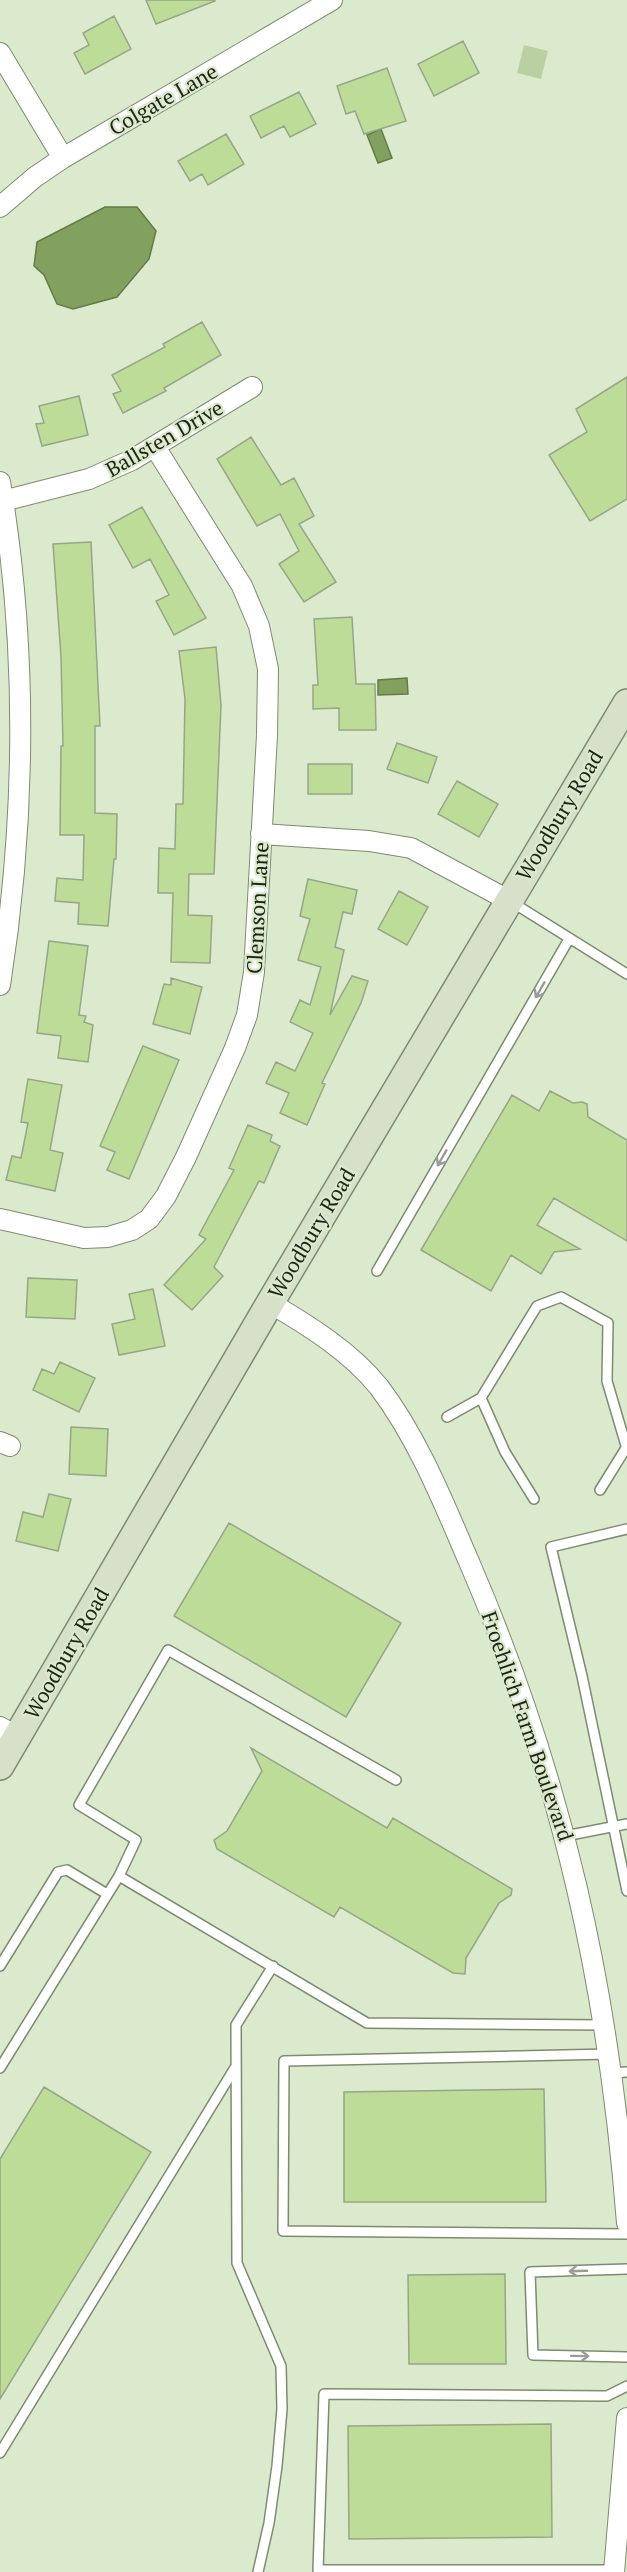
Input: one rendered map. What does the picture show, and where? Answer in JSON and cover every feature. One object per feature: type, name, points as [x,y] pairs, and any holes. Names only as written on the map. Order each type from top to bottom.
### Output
[{"type":"main road","name":"Woodbury Road","points":[[0,1766],[9,1732],[270,1303],[627,703]]},
{"type":"street","name":"Colgate Lane","points":[[0,207],[35,177],[63,158],[332,0]]},
{"type":"street","points":[[0,53],[63,158]]},
{"type":"street","name":"Ballsten Drive","points":[[2,492],[89,479],[132,460],[252,387]]},
{"type":"street","name":"Clemson Lane","points":[[0,1219],[84,1238],[108,1237],[132,1230],[149,1219],[166,1196],[235,1048],[247,1015],[254,972],[268,669],[259,626],[242,586],[155,447]]},
{"type":"street","points":[[0,986],[16,854],[19,765],[15,613],[2,492]]},
{"type":"street","points":[[261,834],[369,841],[411,848],[508,900]]},
{"type":"street","name":"Froehlich Farm Boulevard","points":[[270,1303],[298,1320],[351,1359],[377,1385],[396,1413],[439,1493],[499,1632],[545,1764],[589,1932],[605,2025],[616,2066],[627,2223]]},
{"type":"street","points":[[614,2571],[622,2549],[627,2418]]},
{"type":"lane","points":[[508,900],[627,974]]},
{"type":"lane","points":[[377,1271],[569,939]]},
{"type":"lane","points":[[447,1417],[481,1398],[537,1306],[561,1297],[608,1323],[607,1382],[626,1448],[600,1490]]},
{"type":"lane","points":[[481,1398],[505,1452],[534,1499]]},
{"type":"lane","points":[[627,1529],[550,1547],[615,1827],[627,1891]]},
{"type":"lane","points":[[0,2068],[118,1876],[136,1840],[79,1805],[168,1650],[396,1780]]},
{"type":"lane","points":[[565,1836],[627,1824]]},
{"type":"lane","points":[[0,1966],[58,1872],[67,1869],[107,1894]]},
{"type":"lane","points":[[118,1876],[367,2023],[605,2025]]},
{"type":"lane","points":[[258,2572],[269,2523],[277,2466],[282,2409],[281,2366],[237,2263],[236,2025],[273,1966]]},
{"type":"lane","points":[[616,2066],[284,2061],[283,2231],[627,2234]]},
{"type":"lane","points":[[0,2453],[237,2064]]},
{"type":"lane","points":[[627,2270],[530,2272],[533,2355],[627,2357]]},
{"type":"lane","points":[[614,2571],[318,2570],[324,2394],[607,2396],[627,2386]]},
{"type":"shaded area","points":[[524,45],[548,51],[541,79],[517,73]]},
{"type":"shaded area","points":[[381,129],[392,158],[378,163],[367,135]]},
{"type":"shaded area","points":[[105,207],[137,207],[156,231],[149,259],[117,297],[73,309],[57,304],[44,275],[34,266],[37,242]]},
{"type":"shaded area","points":[[407,678],[408,694],[378,695],[378,680]]},
{"type":"building","points":[[146,0],[215,0],[215,1],[156,24]]},
{"type":"building","points":[[114,16],[131,49],[85,74],[74,53],[89,45],[83,33]]},
{"type":"building","points":[[463,41],[479,73],[434,96],[418,64]]},
{"type":"building","points":[[387,68],[406,121],[364,134],[355,111],[346,114],[337,86]]},
{"type":"building","points":[[299,92],[316,124],[290,137],[284,126],[261,138],[250,116]]},
{"type":"building","points":[[226,134],[244,164],[208,185],[202,174],[190,181],[178,161]]},
{"type":"building","points":[[202,322],[221,355],[164,388],[166,391],[123,413],[113,394],[121,391],[112,375],[165,347],[163,344]]},
{"type":"building","points":[[627,377],[627,499],[590,521],[549,455],[587,432],[576,409]]},
{"type":"building","points":[[79,396],[88,435],[42,446],[36,424],[44,423],[39,406]]},
{"type":"building","points":[[251,437],[281,485],[294,478],[314,516],[299,524],[336,582],[304,602],[279,564],[299,551],[280,514],[257,526],[217,459]]},
{"type":"building","points":[[142,507],[206,618],[174,635],[156,601],[169,595],[150,559],[133,568],[109,525]]},
{"type":"building","points":[[91,542],[100,726],[95,726],[95,813],[117,814],[116,859],[114,859],[108,926],[78,924],[79,903],[55,901],[57,878],[83,880],[84,835],[60,835],[61,746],[63,746],[61,657],[53,544]]},
{"type":"building","points":[[352,617],[356,684],[375,684],[376,730],[339,730],[339,708],[313,709],[313,685],[318,685],[314,619]]},
{"type":"building","points":[[216,647],[221,705],[214,874],[189,874],[188,915],[212,916],[210,963],[171,962],[173,893],[158,893],[159,848],[175,849],[176,804],[183,804],[185,699],[179,651]]},
{"type":"building","points":[[397,743],[437,757],[428,783],[387,769]]},
{"type":"building","points":[[308,764],[352,764],[352,794],[308,794]]},
{"type":"building","points":[[457,781],[498,804],[479,837],[438,814]]},
{"type":"building","points":[[308,879],[357,890],[352,914],[343,912],[335,947],[344,950],[330,1015],[352,976],[368,981],[361,1003],[322,1083],[325,1084],[307,1125],[280,1113],[289,1093],[266,1083],[276,1062],[295,1071],[313,1033],[290,1022],[300,1000],[310,1005],[321,967],[298,960],[310,919],[300,916]]},
{"type":"building","points":[[399,891],[428,907],[407,945],[378,929]]},
{"type":"building","points":[[49,941],[88,946],[79,1015],[86,1016],[84,1022],[93,1025],[88,1062],[58,1058],[61,1036],[37,1033]]},
{"type":"building","points":[[171,978],[202,987],[190,1034],[153,1024],[164,984],[171,985]]},
{"type":"building","points":[[143,1046],[179,1060],[129,1179],[107,1170],[115,1152],[100,1146]]},
{"type":"building","points":[[28,1079],[62,1085],[50,1150],[63,1153],[55,1191],[6,1180],[12,1156],[21,1158],[28,1123],[21,1122]]},
{"type":"building","points":[[550,1091],[573,1103],[587,1104],[588,1117],[627,1140],[627,1241],[554,1198],[537,1225],[580,1249],[554,1252],[541,1274],[511,1255],[491,1291],[421,1250],[512,1095],[539,1111]]},
{"type":"building","points":[[248,1125],[272,1135],[270,1141],[280,1146],[264,1183],[259,1181],[214,1267],[223,1276],[192,1310],[164,1285],[206,1239],[199,1235],[234,1170],[229,1168]]},
{"type":"building","points":[[28,1278],[77,1280],[75,1319],[26,1317]]},
{"type":"building","points":[[153,1289],[165,1346],[119,1355],[112,1324],[135,1319],[129,1294]]},
{"type":"building","points":[[60,1362],[95,1378],[79,1412],[33,1390],[42,1369],[54,1374]]},
{"type":"building","points":[[71,1427],[108,1429],[106,1476],[69,1474]]},
{"type":"building","points":[[49,1494],[71,1499],[58,1551],[16,1541],[23,1512],[43,1517]]},
{"type":"building","points":[[229,1523],[401,1623],[346,1717],[174,1616]]},
{"type":"building","points":[[251,1748],[387,1828],[393,1818],[512,1889],[511,1895],[499,1903],[466,1958],[465,1974],[453,1973],[340,1907],[334,1917],[217,1849],[214,1840],[227,1831],[262,1771]]},
{"type":"building","points":[[44,2087],[151,2152],[0,2399],[0,2159]]},
{"type":"building","points":[[544,2089],[546,2202],[344,2202],[344,2092]]},
{"type":"building","points":[[505,2274],[506,2364],[409,2364],[408,2275]]},
{"type":"building","points":[[551,2424],[552,2537],[349,2539],[348,2426]]}]
